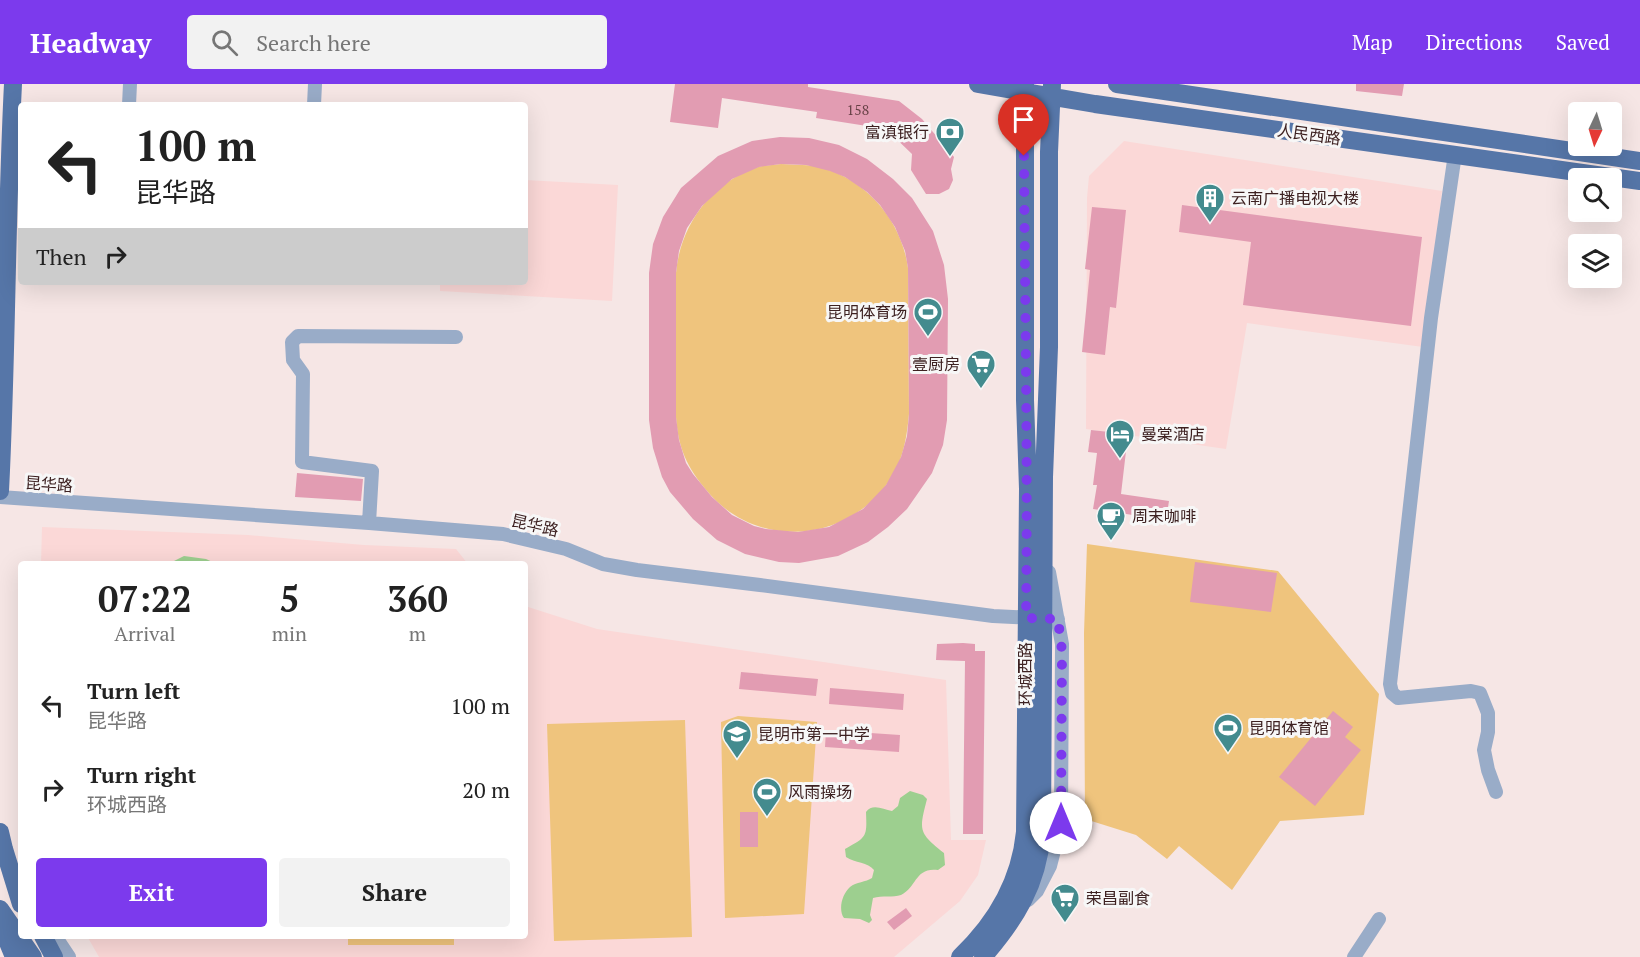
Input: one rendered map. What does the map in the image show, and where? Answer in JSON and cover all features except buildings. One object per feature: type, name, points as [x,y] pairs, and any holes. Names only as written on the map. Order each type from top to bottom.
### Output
[{"type":"main road","points":[[0,491],[8,181],[13,84]]},
{"type":"main road","name":"人民西路","points":[[978,84],[1052,90],[1640,181]]},
{"type":"main road","name":"人民西路","points":[[1117,84],[1640,161]]},
{"type":"main road","name":"环城西路","points":[[960,957],[978,938],[1004,901],[1016,879],[1022,858],[1042,618],[1028,489],[1025,389],[1025,88]]},
{"type":"main road","name":"环城西路","points":[[983,957],[1019,910],[1035,874],[1042,834],[1042,618],[1045,427],[1049,347],[1049,152],[1052,90]]},
{"type":"main road","points":[[0,831],[18,885]]},
{"type":"main road","points":[[0,909],[18,934]]},
{"type":"main road","points":[[0,923],[14,957]]},
{"type":"main road","points":[[22,939],[35,957]]},
{"type":"main road","points":[[31,939],[35,957]]},
{"type":"main road","points":[[45,939],[54,957]]},
{"type":"street","points":[[129,102],[130,84]]},
{"type":"street","points":[[314,102],[315,84]]},
{"type":"street","points":[[1455,154],[1431,318],[1390,684],[1392,693],[1398,698],[1471,691],[1480,693],[1488,712],[1488,732],[1484,750],[1496,792]]},
{"type":"street","points":[[369,523],[372,471],[302,462],[303,374],[293,360],[292,342],[298,336],[456,337]]},
{"type":"street","name":"昆华路","points":[[0,497],[503,534],[566,549],[603,564],[637,570],[993,616],[1042,618]]},
{"type":"street","points":[[1354,957],[1378,919]]},
{"type":"street","points":[[57,939],[69,957]]},
{"type":"street","points":[[0,941],[4,957]]},
{"type":"shaded area","points":[[1124,141],[1442,191],[1423,347],[1247,323],[1226,449],[1086,429],[1089,176]]},
{"type":"shaded area","points":[[781,164],[823,168],[839,174],[868,193],[880,206],[899,235],[908,268],[909,414],[900,460],[893,475],[875,498],[854,515],[830,526],[804,531],[777,531],[752,524],[728,511],[707,491],[689,465],[681,448],[676,417],[676,273],[684,239],[701,208],[726,183],[758,167]]},
{"type":"shaded area","points":[[528,180],[618,185],[612,301],[440,291],[440,285],[528,285]]},
{"type":"shaded area","points":[[42,527],[248,535],[364,545],[456,549],[466,561],[41,561]]},
{"type":"shaded area","name":"昆明体育馆","points":[[1087,544],[1278,571],[1379,694],[1364,815],[1280,821],[1232,890],[1179,846],[1167,859],[1136,835],[1085,819],[1084,633]]},
{"type":"shaded area","points":[[184,556],[210,561],[174,561]]},
{"type":"shaded area","name":"昆明市第一中学","points":[[528,607],[597,629],[946,680],[951,840],[986,840],[978,875],[960,901],[894,957],[99,957],[89,939],[528,939]]},
{"type":"shaded area","name":"风雨操场","points":[[738,716],[817,722],[804,914],[725,918],[721,722]]},
{"type":"shaded area","points":[[685,720],[692,937],[554,941],[547,724]]},
{"type":"shaded area","points":[[910,791],[923,795],[927,799],[923,830],[929,840],[944,853],[945,865],[938,870],[920,874],[901,895],[873,898],[870,915],[872,920],[869,923],[860,919],[844,918],[841,907],[847,890],[852,885],[872,878],[874,870],[868,865],[846,857],[845,849],[862,839],[866,832],[868,809],[878,807],[892,811],[898,806],[900,798]]},
{"type":"shaded area","points":[[348,939],[454,939],[454,945],[348,945]]},
{"type":"place","name":"富滇银行","points":[[950,158]]},
{"type":"place","name":"云南广播电视大楼","points":[[1210,224]]},
{"type":"place","name":"昆明体育场","points":[[928,338]]},
{"type":"place","name":"壹厨房","points":[[981,390]]},
{"type":"place","name":"曼棠酒店","points":[[1120,460]]},
{"type":"place","name":"周末咖啡","points":[[1111,542]]},
{"type":"place","name":"昆明体育馆","points":[[1228,754]]},
{"type":"place","name":"昆明市第一中学","points":[[737,760]]},
{"type":"place","name":"风雨操场","points":[[767,818]]},
{"type":"place","name":"荣昌副食","points":[[1065,924]]},
{"type":"route","points":[[1024,156],[1025,400],[1028,489],[1026,618],[1058,619],[1062,644],[1061,823]]}]
